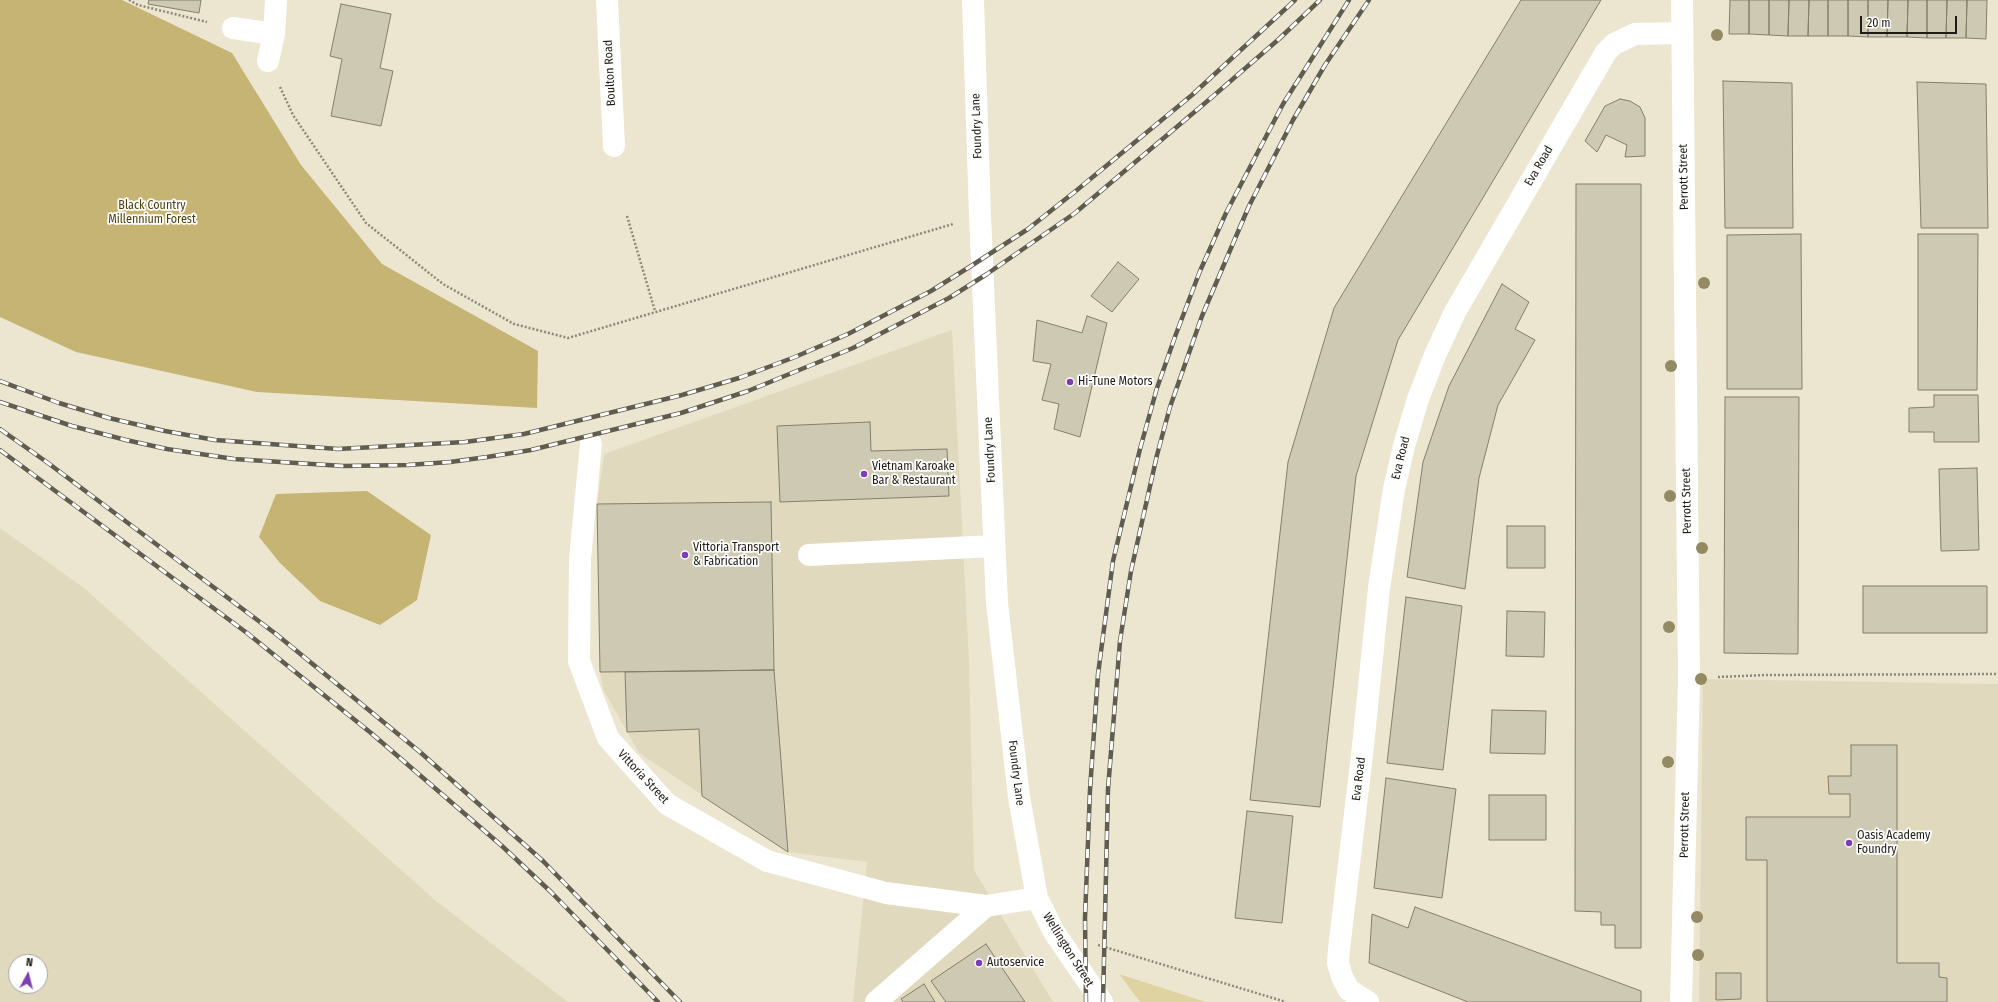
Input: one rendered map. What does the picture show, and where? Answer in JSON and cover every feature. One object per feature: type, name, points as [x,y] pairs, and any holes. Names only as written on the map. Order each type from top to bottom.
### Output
[{"type":"street","points":[[268,61],[274,34],[276,0]]},
{"type":"street","name":"Boulton Road","points":[[607,0],[614,146]]},
{"type":"street","name":"Foundry Lane","points":[[973,0],[980,216],[997,603],[1018,797],[1037,898]]},
{"type":"street","name":"Perrott Street","points":[[1681,1002],[1689,678],[1682,0]]},
{"type":"street","points":[[233,28],[274,34]]},
{"type":"street","name":"Eva Road","points":[[1368,1002],[1349,990],[1342,977],[1338,963],[1338,949],[1363,746],[1379,588],[1394,489],[1404,446],[1418,399],[1435,355],[1455,312],[1606,52],[1614,44],[1635,34],[1682,33]]},
{"type":"street","name":"Vittoria Street","points":[[591,444],[580,559],[579,661],[608,738],[667,804],[767,861],[886,892],[986,906],[1037,898]]},
{"type":"street","points":[[809,555],[994,546]]},
{"type":"street","name":"Wellington Street","points":[[1037,898],[1054,932],[1102,1002]]},
{"type":"street","points":[[876,1002],[986,906]]},
{"type":"path","points":[[129,0],[138,5],[233,28]]},
{"type":"path","points":[[268,61],[293,115],[366,223],[444,284],[514,324],[568,338],[980,216]]},
{"type":"path","points":[[627,216],[656,311]]},
{"type":"path","points":[[1689,678],[1766,675],[1998,674]]},
{"type":"path","points":[[1054,932],[1286,1002]]},
{"type":"shaded area","points":[[952,330],[969,661],[974,870],[1053,1002],[853,1002],[867,862],[788,852],[639,753],[603,689],[600,672],[597,504],[604,454]]},
{"type":"shaded area","points":[[0,528],[84,588],[436,901],[568,1002],[0,1002]]},
{"type":"shaded area","name":"Oasis Academy Foundry","points":[[1703,679],[1998,684],[1998,1002],[1699,1002]]},
{"type":"shaded area","points":[[1119,974],[1206,1002],[1140,1002]]},
{"type":"green space","name":"Black Country Millennium Forest","points":[[0,0],[122,0],[232,53],[301,165],[382,264],[538,351],[537,408],[257,392],[76,352],[0,317]]},
{"type":"green space","points":[[367,491],[431,535],[417,600],[380,625],[320,601],[280,563],[259,537],[276,494]]},
{"type":"building","points":[[149,0],[201,0],[199,13],[148,4]]},
{"type":"building","points":[[1521,0],[1601,0],[1398,340],[1356,476],[1320,807],[1250,800],[1288,462],[1334,308]]},
{"type":"building","points":[[1730,0],[1749,0],[1749,34],[1729,34]]},
{"type":"building","points":[[1749,0],[1769,0],[1769,35],[1749,34]]},
{"type":"building","points":[[1769,0],[1789,0],[1788,36],[1769,35]]},
{"type":"building","points":[[1789,0],[1809,0],[1808,36],[1788,36]]},
{"type":"building","points":[[1809,0],[1828,0],[1828,36],[1808,36]]},
{"type":"building","points":[[1828,0],[1848,0],[1848,36],[1828,36]]},
{"type":"building","points":[[1848,0],[1868,0],[1868,37],[1848,36]]},
{"type":"building","points":[[1868,0],[1888,0],[1887,37],[1868,37]]},
{"type":"building","points":[[1888,0],[1908,0],[1907,37],[1887,37]]},
{"type":"building","points":[[1908,0],[1927,0],[1927,38],[1907,37]]},
{"type":"building","points":[[1927,0],[1947,0],[1946,38],[1927,38]]},
{"type":"building","points":[[1947,0],[1967,0],[1966,38],[1946,38]]},
{"type":"building","points":[[1967,0],[1987,0],[1986,39],[1966,38]]},
{"type":"building","points":[[341,4],[391,14],[380,68],[393,71],[381,126],[331,116],[342,59],[330,56]]},
{"type":"building","points":[[1723,81],[1792,83],[1793,228],[1725,228]]},
{"type":"building","points":[[1917,82],[1986,84],[1988,228],[1921,228]]},
{"type":"building","points":[[1620,99],[1630,101],[1640,107],[1645,118],[1645,156],[1625,157],[1627,145],[1606,135],[1597,152],[1585,141],[1605,106]]},
{"type":"building","points":[[1576,184],[1641,184],[1641,948],[1615,948],[1615,925],[1601,925],[1601,912],[1575,911]]},
{"type":"building","points":[[1801,234],[1802,389],[1727,389],[1727,235]]},
{"type":"building","points":[[1918,234],[1978,234],[1977,390],[1918,390]]},
{"type":"building","points":[[1118,262],[1139,279],[1112,312],[1091,296]]},
{"type":"building","points":[[1502,284],[1529,302],[1515,329],[1535,340],[1498,405],[1479,478],[1465,589],[1407,577],[1423,462],[1449,386]]},
{"type":"building","name":"Hi-Tune Motors","points":[[1087,316],[1107,323],[1080,437],[1054,429],[1059,404],[1042,400],[1051,364],[1033,361],[1037,320],[1082,333]]},
{"type":"building","points":[[1934,395],[1978,395],[1979,442],[1934,442],[1934,432],[1909,432],[1909,408],[1934,407]]},
{"type":"building","points":[[1725,397],[1799,397],[1798,654],[1724,653]]},
{"type":"building","name":"Vietnam Karoake Bar & Restaurant","points":[[870,422],[871,451],[947,449],[949,496],[780,502],[777,426]]},
{"type":"building","points":[[1977,468],[1979,550],[1941,551],[1939,469]]},
{"type":"building","name":"Vittoria Transport & Fabrication","points":[[771,502],[774,670],[600,672],[597,504]]},
{"type":"building","points":[[1507,526],[1545,526],[1545,568],[1507,568]]},
{"type":"building","points":[[1863,586],[1987,586],[1987,633],[1863,633]]},
{"type":"building","points":[[1406,597],[1462,606],[1443,770],[1387,763]]},
{"type":"building","points":[[1507,611],[1545,612],[1544,657],[1506,656]]},
{"type":"building","points":[[774,670],[788,852],[702,796],[699,729],[627,732],[625,672]]},
{"type":"building","points":[[1492,710],[1546,711],[1545,754],[1490,753]]},
{"type":"building","points":[[1851,745],[1897,745],[1897,963],[1939,963],[1939,977],[1947,978],[1947,1002],[1767,1002],[1767,860],[1746,860],[1746,817],[1850,817],[1850,794],[1829,794],[1828,776],[1851,776]]},
{"type":"building","points":[[1386,778],[1456,789],[1442,898],[1374,888]]},
{"type":"building","points":[[1489,795],[1546,795],[1546,840],[1489,840]]},
{"type":"building","points":[[1247,811],[1293,816],[1282,923],[1235,918]]},
{"type":"building","points":[[1415,907],[1641,991],[1641,1002],[1468,1002],[1369,963],[1372,914],[1408,928]]},
{"type":"building","name":"Autoservice","points":[[986,944],[1025,1002],[946,1002],[931,981]]},
{"type":"building","points":[[1716,973],[1741,973],[1741,999],[1716,1000]]},
{"type":"building","points":[[924,984],[935,1002],[903,1002],[901,999]]},
{"type":"railway","points":[[0,381],[59,403],[109,418],[165,431],[215,440],[338,449],[465,442],[524,434],[682,395],[739,378],[795,357],[848,334],[931,291],[971,266],[1028,229],[1077,190],[1192,95],[1295,0]]},
{"type":"railway","points":[[0,402],[72,426],[167,449],[234,459],[343,466],[408,465],[450,462],[487,457],[531,450],[681,413],[748,391],[853,348],[949,298],[987,274],[1075,213],[1279,39],[1320,0]]},
{"type":"railway","points":[[1086,1002],[1085,918],[1090,790],[1098,674],[1113,561],[1140,449],[1157,388],[1176,334],[1200,271],[1226,213],[1283,104],[1349,0]]},
{"type":"railway","points":[[1103,1002],[1108,789],[1120,641],[1131,571],[1157,455],[1170,407],[1202,316],[1249,206],[1293,120],[1325,65],[1369,0]]},
{"type":"railway","points":[[0,429],[48,463],[276,634],[420,752],[543,861],[680,1002]]},
{"type":"railway","points":[[0,450],[247,633],[371,733],[502,846],[551,892],[658,1002]]},
{"type":"place","name":"Hi-Tune Motors","points":[[1070,382]]},
{"type":"place","name":"Vietnam Karoake Bar & Restaurant","points":[[864,474]]},
{"type":"place","name":"Vittoria Transport & Fabrication","points":[[685,555]]},
{"type":"place","name":"Oasis Academy Foundry","points":[[1849,843]]},
{"type":"place","name":"Autoservice","points":[[979,963]]}]
